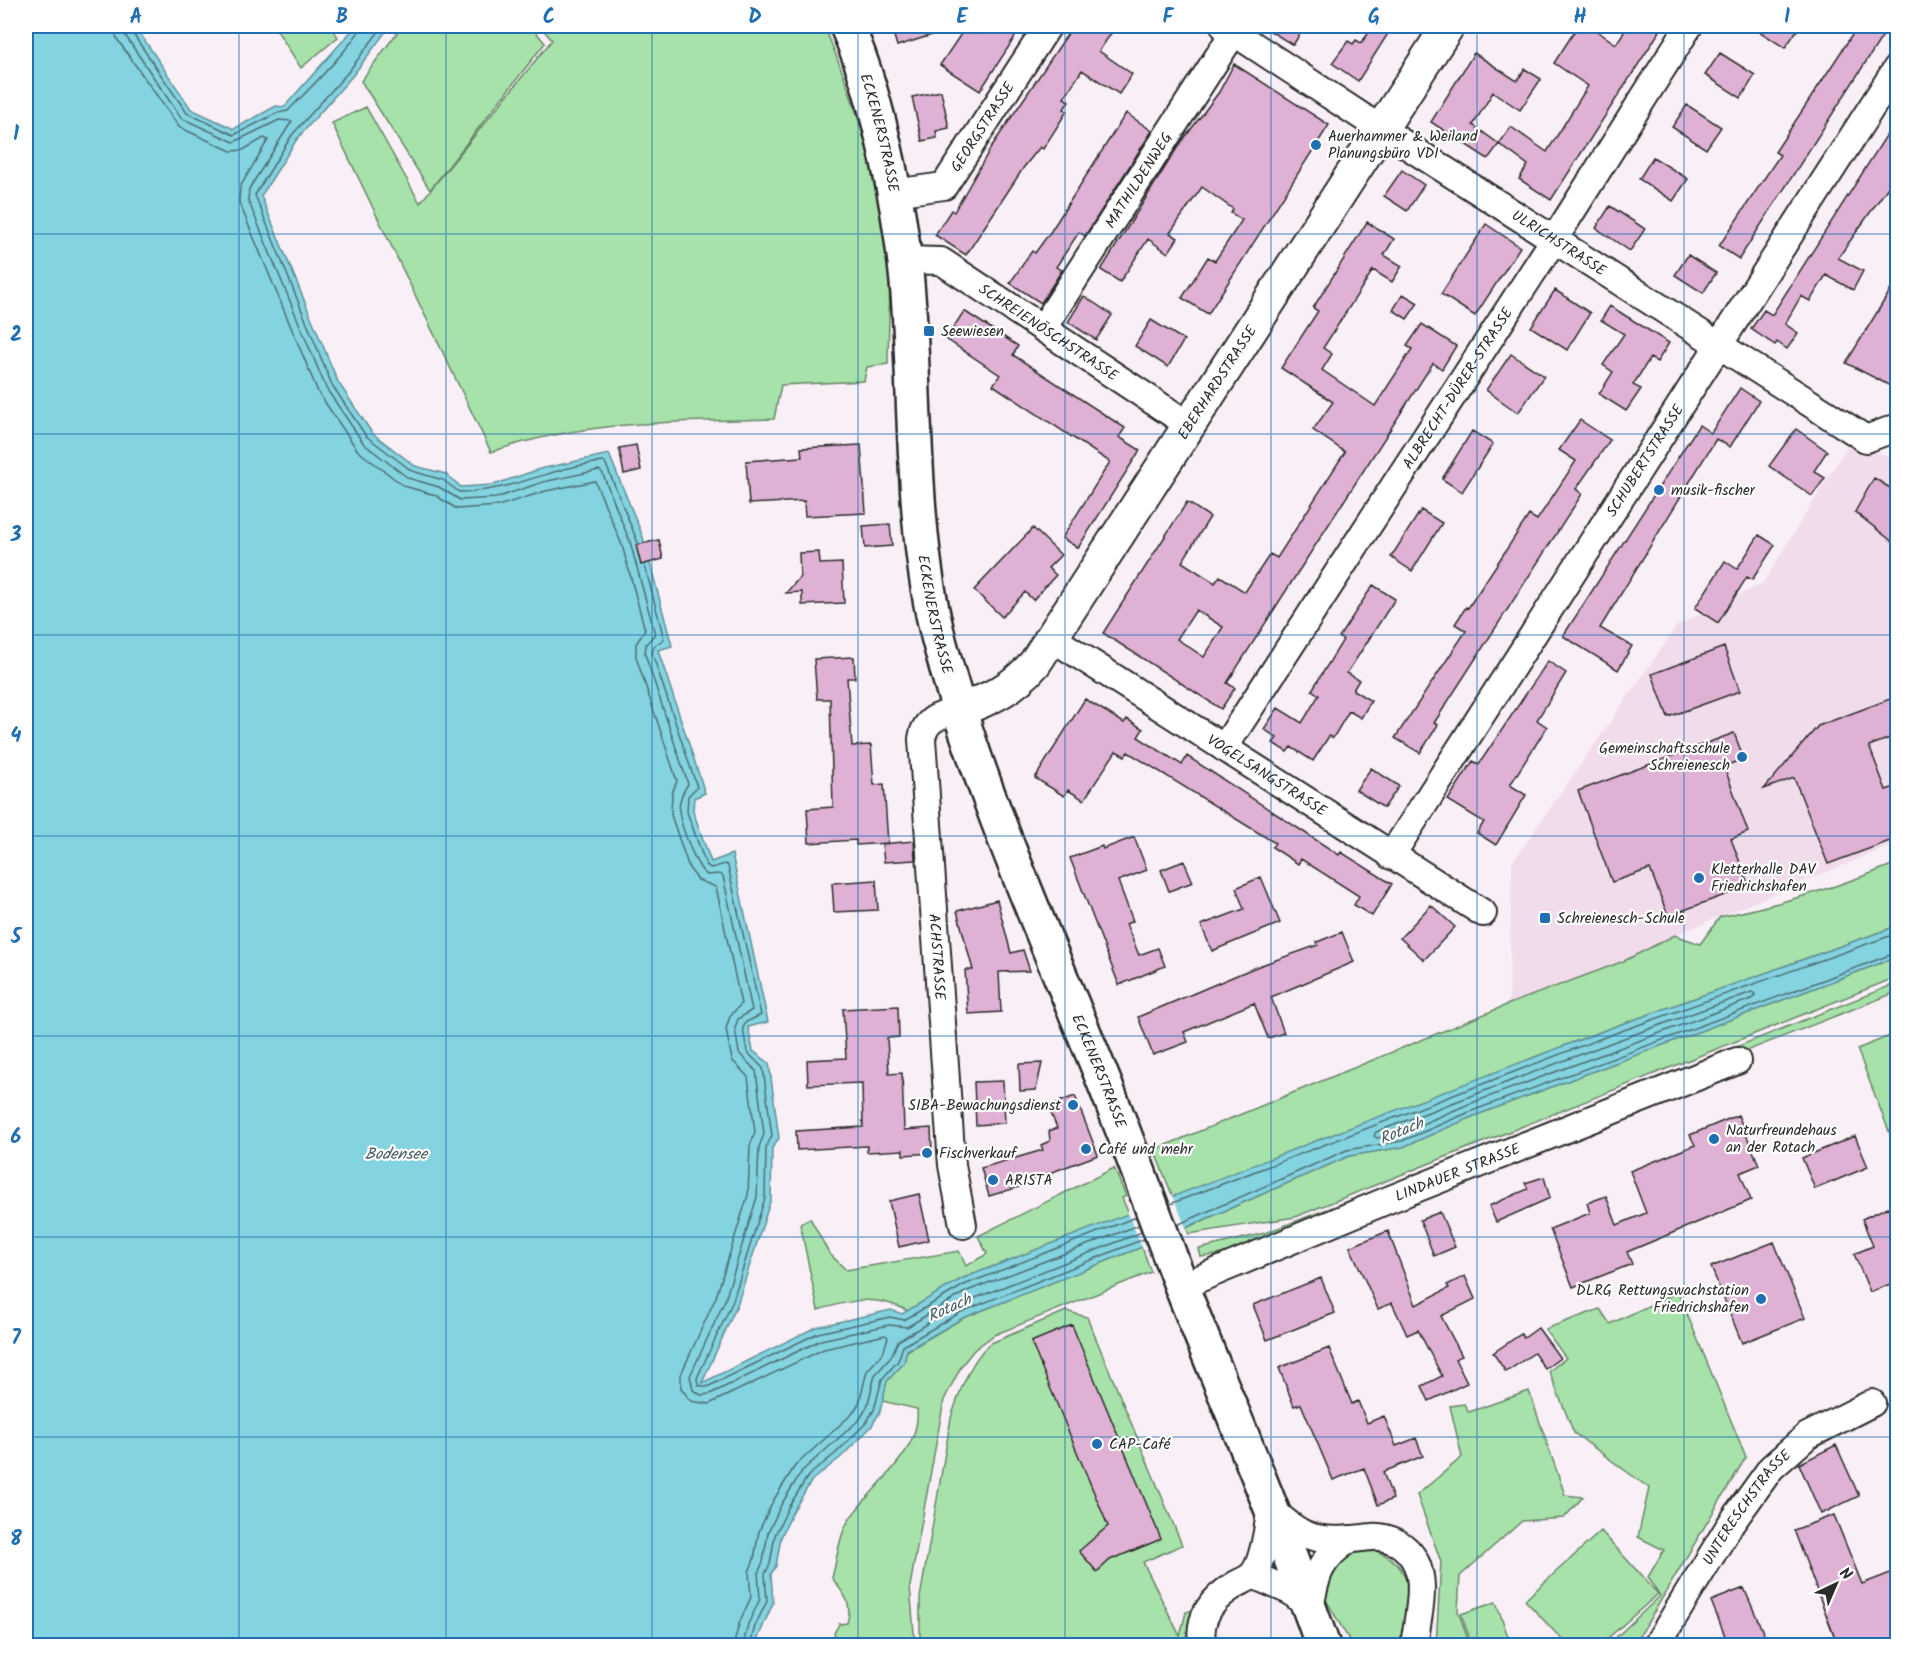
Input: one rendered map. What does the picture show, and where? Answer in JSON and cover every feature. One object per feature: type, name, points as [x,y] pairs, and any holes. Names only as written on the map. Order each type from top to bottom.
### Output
[{"type":"main road","name":"ECKENERSTRASSE","points":[[847,26],[874,109],[893,193],[904,260],[909,305],[924,563],[937,633],[960,710],[1016,864],[1177,1275]]},
{"type":"main road","points":[[1177,1275],[1323,1646]]},
{"type":"street","name":"GEORGSTRASSE","points":[[893,193],[944,186],[1048,26]]},
{"type":"street","name":"EBERHARDSTRASSE","points":[[960,710],[1010,688],[1029,671],[1448,26]]},
{"type":"street","name":"ALBRECHT-DÜRER-STRASSE","points":[[1224,748],[1555,238],[1689,26]]},
{"type":"street","name":"ULRICHSTRASSE","points":[[1229,29],[1381,129],[1555,238],[1866,439],[1898,427]]},
{"type":"street","name":"MATHILDENWEG","points":[[1043,328],[1229,29]]},
{"type":"street","name":"SCHUBERTSTRASSE","points":[[1391,856],[1898,66]]},
{"type":"street","name":"SCHREIENÖSCHSTRASSE","points":[[904,260],[942,261],[1189,425]]},
{"type":"street","name":"VOGELSANGSTRASSE","points":[[1052,638],[1483,913]]},
{"type":"street","name":"ACHSTRASSE","points":[[960,710],[932,719],[923,729],[922,739],[952,1165],[963,1225]]},
{"type":"street","name":"LINDAUER STRASSE","points":[[1177,1275],[1388,1200],[1737,1061]]},
{"type":"street","name":"UNTERESCHSTRASSE","points":[[1656,1646],[1731,1525],[1772,1468],[1807,1436],[1872,1403]]},
{"type":"street","points":[[1270,1508],[1291,1526],[1307,1535],[1321,1539],[1376,1536],[1393,1540],[1406,1548],[1416,1561],[1422,1586],[1414,1646]]},
{"type":"street","points":[[1203,1646],[1202,1623],[1209,1606],[1229,1589],[1252,1575],[1266,1542],[1270,1508]]},
{"type":"street","points":[[1310,1609],[1316,1575],[1330,1554],[1350,1539]]},
{"type":"street","points":[[1252,1575],[1292,1592],[1310,1609]]},
{"type":"shaded area","name":"Gemeinschaftsschule Schreienesch","points":[[1850,442],[1897,460],[1897,843],[1675,935],[1624,961],[1509,1004],[1512,863],[1677,626],[1763,583]]},
{"type":"green space","points":[[274,26],[331,26],[338,37],[301,68]]},
{"type":"green space","points":[[402,26],[531,26],[545,43],[430,190],[361,81]]},
{"type":"green space","points":[[540,26],[824,26],[863,135],[883,220],[889,277],[888,364],[867,367],[864,381],[781,385],[774,419],[666,422],[596,428],[526,442],[491,452],[332,123],[366,107],[420,203],[552,40]]},
{"type":"green space","points":[[1897,863],[1897,926],[1608,1029],[1173,1197],[1154,1150],[1509,1004],[1624,961],[1675,935],[1700,944],[1720,917],[1810,894]]},
{"type":"green space","points":[[1897,957],[1897,977],[1295,1217],[1189,1234],[1186,1228],[1349,1156],[1403,1147],[1474,1116]]},
{"type":"green space","points":[[1897,983],[1897,992],[1230,1253],[1201,1257],[1199,1249],[1265,1233]]},
{"type":"green space","points":[[1897,1033],[1897,1152],[1857,1049]]},
{"type":"green space","points":[[1114,1168],[1126,1196],[1122,1198],[1129,1214],[961,1279],[908,1311],[885,1302],[863,1300],[818,1310],[800,1224],[810,1218],[829,1253],[846,1270],[959,1251],[966,1266],[987,1254],[978,1236]]},
{"type":"green space","points":[[1142,1247],[1151,1272],[994,1335],[974,1350],[962,1365],[944,1400],[910,1586],[915,1645],[839,1645],[834,1633],[839,1624],[847,1623],[849,1610],[844,1594],[832,1578],[843,1533],[858,1507],[903,1454],[912,1440],[916,1425],[917,1409],[882,1401],[887,1381],[904,1363],[907,1351],[963,1318]]},
{"type":"green space","points":[[1678,1292],[1746,1457],[1642,1632],[1629,1645],[1608,1645],[1660,1596],[1648,1577],[1664,1550],[1638,1537],[1649,1488],[1574,1433],[1549,1371],[1566,1358],[1545,1329],[1600,1309],[1610,1324]]},
{"type":"green space","points":[[1066,1311],[1087,1317],[1182,1545],[1143,1562],[1180,1636],[1186,1612],[1193,1610],[1190,1645],[920,1646],[920,1598],[951,1418],[966,1379],[976,1360],[989,1344]]},
{"type":"green space","points":[[1529,1391],[1565,1495],[1583,1497],[1564,1518],[1522,1521],[1460,1576],[1458,1611],[1470,1645],[1436,1645],[1441,1562],[1417,1495],[1462,1457],[1450,1406],[1464,1404],[1469,1412]]},
{"type":"green space","points":[[1601,1531],[1658,1594],[1600,1645],[1567,1645],[1525,1600]]},
{"type":"green space","points":[[1368,1549],[1385,1555],[1396,1563],[1403,1574],[1409,1600],[1407,1645],[1352,1645],[1326,1600],[1326,1579],[1332,1565],[1353,1550]]},
{"type":"green space","points":[[1496,1602],[1511,1645],[1472,1645],[1461,1614]]},
{"type":"water","name":"Bodensee","points":[[26,26],[135,26],[191,109],[234,129],[276,106],[284,107],[356,26],[390,26],[354,74],[297,139],[261,196],[338,382],[372,433],[415,466],[446,474],[461,487],[493,485],[540,469],[609,454],[643,537],[672,646],[658,650],[705,793],[694,798],[693,811],[711,862],[732,854],[768,1022],[748,1027],[753,1051],[769,1063],[779,1138],[772,1148],[771,1199],[737,1305],[702,1383],[816,1327],[891,1310],[902,1314],[961,1279],[1608,1029],[1897,926],[1897,957],[1474,1116],[1403,1147],[1349,1156],[1142,1247],[963,1318],[907,1350],[904,1363],[887,1381],[880,1412],[871,1427],[840,1458],[812,1480],[793,1511],[781,1537],[776,1566],[771,1574],[773,1603],[755,1645],[26,1646]]},
{"type":"pier","points":[[1172,1194],[1187,1230],[1143,1250],[1127,1211]]},
{"type":"building","points":[[891,26],[950,26],[951,29],[897,46]]},
{"type":"building","points":[[981,26],[1022,26],[980,91],[940,65],[965,28],[975,34]]},
{"type":"building","points":[[1073,26],[1116,26],[1099,51],[1132,74],[1119,94],[1082,70],[1064,98],[1069,101],[1064,109],[1067,111],[1043,149],[1040,147],[1024,167],[966,255],[935,235],[951,210],[954,212],[992,146]]},
{"type":"building","points":[[1262,26],[1305,26],[1293,45]]},
{"type":"building","points":[[1374,26],[1381,26],[1389,32],[1358,81],[1332,63],[1348,41],[1353,44],[1356,40],[1361,43]]},
{"type":"building","points":[[1578,26],[1589,26],[1616,44],[1628,26],[1663,26],[1551,200],[1519,179],[1528,165],[1499,144],[1511,127],[1547,152],[1588,86],[1554,63]]},
{"type":"building","points":[[1751,26],[1800,26],[1785,48]]},
{"type":"building","points":[[1858,26],[1889,26],[1739,259],[1719,246],[1780,155],[1775,152]]},
{"type":"building","points":[[1474,53],[1517,81],[1525,69],[1541,79],[1520,110],[1493,92],[1473,125],[1499,144],[1488,159],[1431,122]]},
{"type":"building","points":[[1720,53],[1755,75],[1741,98],[1705,75]]},
{"type":"building","points":[[1234,64],[1329,125],[1208,314],[1182,298],[1208,257],[1215,261],[1242,220],[1231,213],[1233,209],[1202,187],[1170,233],[1178,238],[1168,253],[1148,239],[1120,282],[1101,270],[1177,148],[1219,92]]},
{"type":"building","points":[[941,91],[949,128],[936,131],[937,138],[922,141],[912,97]]},
{"type":"building","points":[[1687,105],[1721,127],[1706,149],[1672,127]]},
{"type":"building","points":[[1126,113],[1152,131],[1085,236],[1079,232],[1056,267],[1062,270],[1041,303],[1010,283],[1032,251],[1035,253],[1051,231]]},
{"type":"building","points":[[1898,117],[1898,173],[1838,258],[1863,271],[1853,290],[1826,275],[1810,301],[1801,296],[1785,324],[1798,333],[1787,349],[1777,342],[1775,345],[1751,329],[1764,310],[1772,315]]},
{"type":"building","points":[[1653,157],[1688,179],[1673,201],[1639,179]]},
{"type":"building","points":[[1402,170],[1424,185],[1407,211],[1384,196]]},
{"type":"building","points":[[1610,206],[1645,229],[1630,251],[1596,228]]},
{"type":"building","points":[[1367,222],[1394,239],[1384,255],[1402,266],[1392,282],[1373,270],[1323,348],[1332,354],[1322,370],[1375,406],[1412,349],[1407,346],[1422,324],[1456,346],[1442,369],[1433,363],[1227,683],[1235,688],[1221,709],[1103,633],[1187,502],[1210,517],[1182,562],[1215,583],[1220,576],[1245,592],[1270,554],[1277,558],[1345,452],[1313,430],[1333,402],[1281,368],[1318,311],[1313,308]],"holes":[[[1196,610],[1223,627],[1204,657],[1177,639]]]},
{"type":"building","points":[[1486,224],[1520,247],[1475,316],[1441,294]]},
{"type":"building","points":[[1688,255],[1716,273],[1703,293],[1675,275]]},
{"type":"building","points":[[1898,278],[1898,390],[1846,363]]},
{"type":"building","points":[[1555,290],[1590,313],[1567,350],[1531,327]]},
{"type":"building","points":[[1403,294],[1418,303],[1407,319],[1393,310]]},
{"type":"building","points":[[1084,296],[1112,315],[1096,340],[1068,322]]},
{"type":"building","points":[[1610,306],[1669,343],[1657,362],[1650,358],[1633,385],[1641,389],[1626,411],[1599,394],[1613,372],[1603,365],[1624,334],[1601,320]]},
{"type":"building","points":[[964,311],[1018,346],[1013,355],[1125,428],[1119,437],[1140,450],[1078,548],[1062,538],[1110,462],[993,385],[1000,375],[946,339]]},
{"type":"building","points":[[1151,320],[1184,340],[1168,367],[1135,346]]},
{"type":"building","points":[[1511,354],[1544,376],[1518,413],[1486,390]]},
{"type":"building","points":[[1740,388],[1759,401],[1730,447],[1716,439],[1600,628],[1632,646],[1618,670],[1563,636],[1699,425],[1711,433]]},
{"type":"building","points":[[1580,420],[1610,440],[1576,489],[1582,494],[1434,723],[1438,725],[1420,753],[1395,738],[1466,631],[1455,624],[1466,607],[1468,608],[1529,515],[1537,520],[1576,461],[1559,450]]},
{"type":"building","points":[[1796,429],[1827,451],[1814,471],[1825,478],[1812,496],[1769,466]]},
{"type":"building","points":[[1472,431],[1493,444],[1462,492],[1442,479]]},
{"type":"building","points":[[636,445],[641,470],[624,474],[619,448]]},
{"type":"building","points":[[861,445],[866,513],[805,516],[804,501],[749,504],[746,461],[802,457],[801,448]]},
{"type":"building","points":[[1874,478],[1898,493],[1898,504],[1890,513],[1898,520],[1898,546],[1855,512]]},
{"type":"building","points":[[1421,510],[1442,523],[1412,571],[1391,557]]},
{"type":"building","points":[[890,524],[892,546],[865,548],[863,526]]},
{"type":"building","points":[[1033,528],[1061,555],[1048,568],[1056,575],[1033,600],[1025,592],[1002,617],[974,590]]},
{"type":"building","points":[[1759,535],[1775,545],[1752,580],[1747,577],[1718,623],[1695,608],[1725,561],[1737,569]]},
{"type":"building","points":[[659,540],[663,559],[641,565],[636,545]]},
{"type":"building","points":[[819,552],[820,564],[842,563],[844,603],[802,605],[802,592],[786,593],[800,577],[799,553]]},
{"type":"building","points":[[1373,585],[1395,599],[1347,673],[1359,680],[1353,690],[1371,701],[1361,718],[1349,711],[1333,738],[1329,736],[1313,761],[1291,747],[1287,752],[1273,743],[1277,738],[1264,729],[1278,708],[1302,723],[1319,695],[1312,690],[1343,640],[1339,637]]},
{"type":"building","points":[[1724,647],[1740,691],[1668,717],[1652,674]]},
{"type":"building","points":[[854,657],[855,678],[847,678],[852,746],[871,745],[874,785],[884,784],[888,843],[856,845],[856,840],[809,843],[807,809],[833,807],[830,699],[817,699],[814,659]]},
{"type":"building","points":[[1548,661],[1566,673],[1537,720],[1547,727],[1510,785],[1526,795],[1496,845],[1477,833],[1484,822],[1448,800],[1473,761],[1479,764]]},
{"type":"building","points":[[1898,696],[1898,735],[1869,746],[1886,790],[1898,786],[1898,838],[1828,864],[1794,778],[1764,789],[1818,726]]},
{"type":"building","points":[[1085,699],[1124,723],[1127,719],[1143,729],[1138,737],[1182,765],[1187,756],[1339,855],[1341,852],[1392,884],[1372,916],[1354,905],[1359,896],[1301,859],[1298,864],[1272,847],[1275,843],[1128,752],[1125,756],[1116,751],[1084,800],[1068,790],[1064,796],[1035,778]]},
{"type":"building","points":[[1734,733],[1744,759],[1724,766],[1748,832],[1731,839],[1749,886],[1668,916],[1650,869],[1612,882],[1578,791]]},
{"type":"building","points":[[1371,768],[1399,786],[1384,808],[1356,790]]},
{"type":"building","points":[[1134,837],[1147,870],[1118,881],[1133,921],[1126,924],[1139,955],[1158,948],[1165,966],[1119,985],[1070,858]]},
{"type":"building","points":[[914,841],[915,860],[884,862],[882,844]]},
{"type":"building","points":[[1184,861],[1193,882],[1169,891],[1161,870]]},
{"type":"building","points":[[1261,877],[1280,923],[1212,951],[1201,925],[1244,909],[1236,888]]},
{"type":"building","points":[[876,880],[878,910],[834,912],[832,883]]},
{"type":"building","points":[[997,900],[1011,953],[1023,950],[1030,971],[999,972],[1001,1012],[968,1014],[965,970],[973,970],[957,911]]},
{"type":"building","points":[[1431,905],[1455,927],[1424,960],[1400,938]]},
{"type":"building","points":[[1342,932],[1354,962],[1271,997],[1284,1033],[1268,1038],[1254,1003],[1184,1032],[1188,1042],[1153,1055],[1138,1017],[1256,967],[1318,945],[1317,942]]},
{"type":"building","points":[[898,1006],[899,1037],[887,1038],[889,1074],[902,1073],[904,1130],[931,1128],[932,1153],[903,1155],[903,1150],[867,1152],[867,1146],[797,1150],[796,1131],[863,1127],[862,1083],[808,1085],[807,1060],[846,1058],[843,1009]]},
{"type":"building","points":[[1042,1063],[1036,1090],[1020,1091],[1019,1064]]},
{"type":"building","points":[[1003,1081],[1005,1123],[976,1125],[974,1082]]},
{"type":"building","points":[[1075,1096],[1098,1155],[1028,1181],[1029,1184],[989,1196],[981,1168],[1043,1150],[1041,1145],[1050,1141],[1049,1131],[1057,1128],[1048,1106]]},
{"type":"building","points":[[1738,1115],[1759,1165],[1740,1173],[1751,1200],[1627,1252],[1632,1264],[1573,1287],[1550,1229],[1590,1213],[1587,1203],[1606,1196],[1617,1225],[1646,1213],[1630,1171],[1695,1145],[1690,1135]]},
{"type":"building","points":[[1855,1136],[1868,1167],[1815,1189],[1802,1158]]},
{"type":"building","points":[[1544,1177],[1550,1198],[1496,1222],[1489,1206],[1528,1189],[1525,1183]]},
{"type":"building","points":[[919,1194],[929,1240],[899,1247],[889,1201]]},
{"type":"building","points":[[1888,1207],[1898,1230],[1898,1281],[1870,1292],[1854,1254],[1873,1246],[1862,1219]]},
{"type":"building","points":[[1440,1212],[1455,1247],[1434,1256],[1420,1220]]},
{"type":"building","points":[[1388,1231],[1416,1305],[1449,1288],[1447,1285],[1465,1276],[1475,1299],[1441,1316],[1462,1356],[1455,1359],[1467,1383],[1429,1401],[1422,1386],[1442,1376],[1418,1330],[1407,1335],[1392,1303],[1378,1309],[1350,1247]]},
{"type":"building","name":"DLRG Rettungswachstation Friedrichshafen","points":[[1774,1242],[1805,1318],[1742,1343],[1711,1267]]},
{"type":"building","points":[[1321,1278],[1335,1313],[1267,1340],[1253,1305]]},
{"type":"building","points":[[1072,1325],[1161,1539],[1110,1560],[1097,1572],[1079,1551],[1108,1526],[1031,1342]]},
{"type":"building","points":[[1538,1328],[1560,1358],[1545,1369],[1534,1353],[1506,1372],[1493,1353],[1521,1334],[1524,1338]]},
{"type":"building","points":[[1329,1348],[1352,1404],[1358,1401],[1367,1423],[1384,1416],[1396,1446],[1416,1438],[1423,1456],[1383,1472],[1393,1499],[1378,1505],[1364,1468],[1333,1480],[1301,1404],[1294,1406],[1279,1368]]},
{"type":"building","points":[[1836,1445],[1859,1496],[1821,1514],[1799,1464]]},
{"type":"building","points":[[1834,1515],[1862,1584],[1898,1570],[1898,1646],[1838,1646],[1794,1530]]},
{"type":"building","points":[[1744,1588],[1769,1646],[1729,1646],[1711,1601]]},
{"type":"place","name":"Auerhammer & Weiland Planungsbüro VDI","points":[[1316,145]]},
{"type":"place","name":"Seewiesen","points":[[929,331]]},
{"type":"place","name":"musik-fischer","points":[[1659,490]]},
{"type":"place","name":"Gemeinschaftsschule Schreienesch","points":[[1742,757]]},
{"type":"place","name":"Kletterhalle DAV Friedrichshafen","points":[[1699,878]]},
{"type":"place","name":"Schreienesch-Schule","points":[[1545,918]]},
{"type":"place","name":"SIBA-Bewachungsdienst","points":[[1073,1105]]},
{"type":"place","name":"Naturfreundehaus an der Rotach","points":[[1714,1139]]},
{"type":"place","name":"Café und mehr","points":[[1086,1149]]},
{"type":"place","name":"Fischverkauf","points":[[927,1153]]},
{"type":"place","name":"ARISTA","points":[[993,1180]]},
{"type":"place","name":"DLRG Rettungswachstation Friedrichshafen","points":[[1761,1299]]},
{"type":"place","name":"CAP-Café","points":[[1097,1444]]},
{"type":"water label","name":"Rotach","points":[[1401,1130]]},
{"type":"water label","name":"Rotach","points":[[949,1307]]}]
